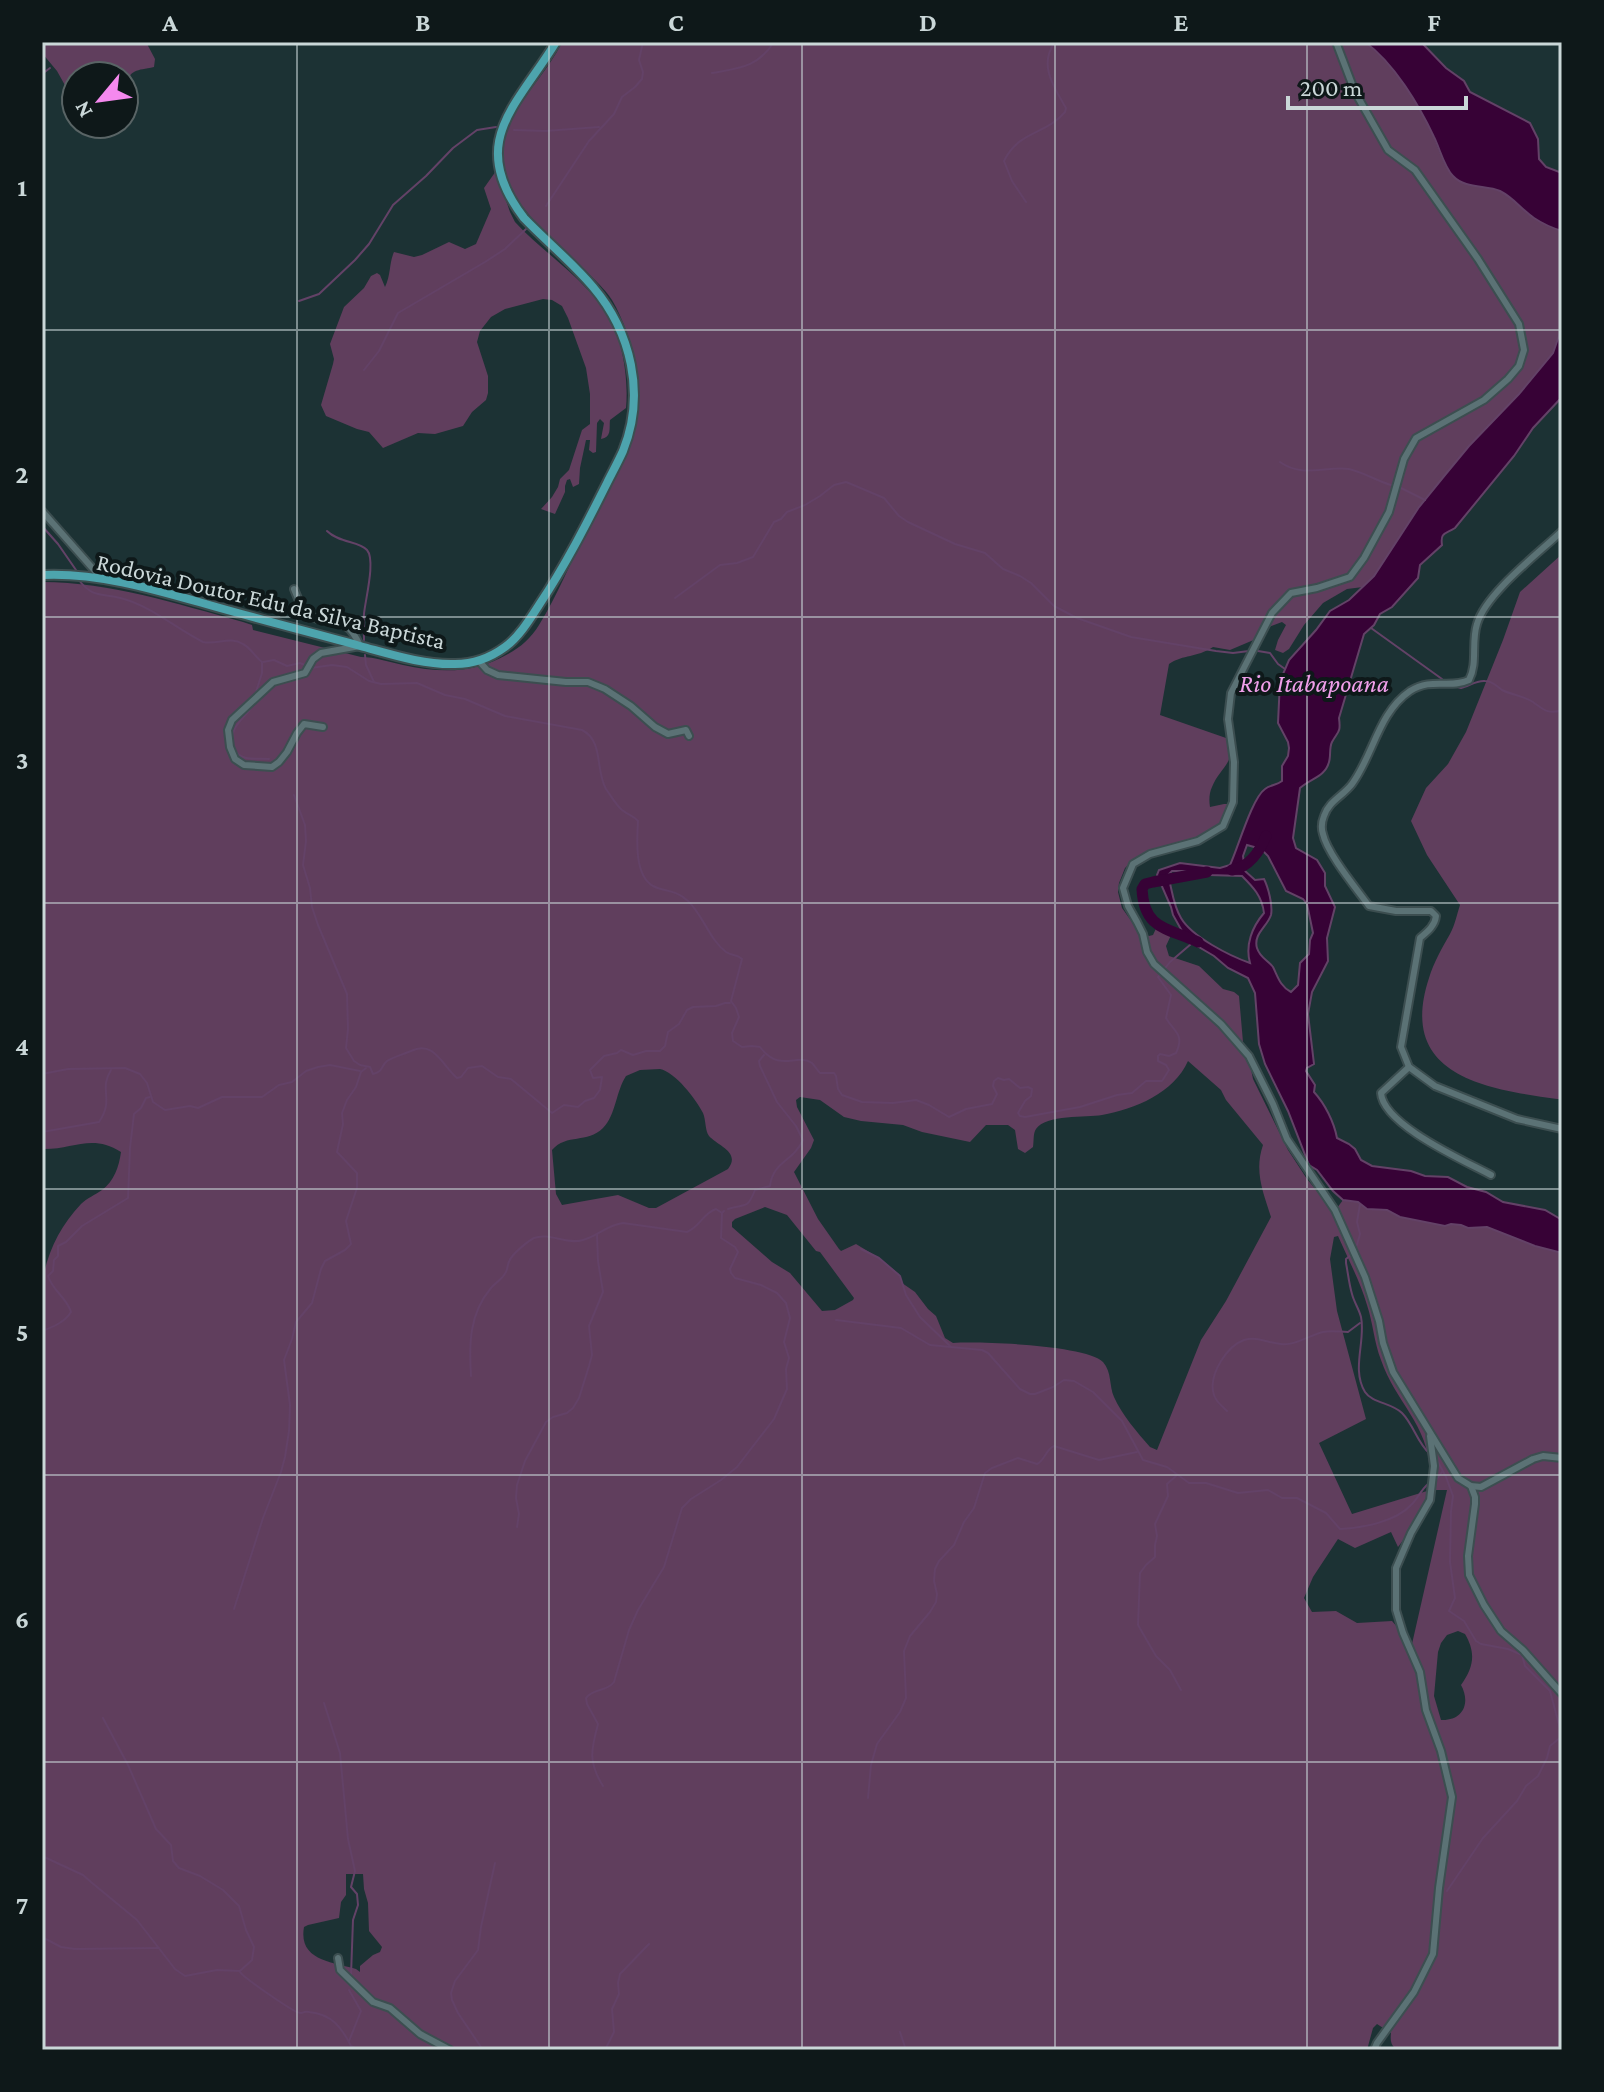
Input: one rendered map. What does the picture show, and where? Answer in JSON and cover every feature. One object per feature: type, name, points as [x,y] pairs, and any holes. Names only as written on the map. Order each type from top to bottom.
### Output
[{"type":"main road","name":"Rodovia Doutor Edu da Silva Baptista","points":[[42,575],[76,575],[165,593],[437,664],[479,661],[509,644],[532,617],[592,514],[623,450],[631,417],[632,366],[616,319],[592,286],[515,206],[501,171],[497,151],[502,127],[511,108],[556,42]]},
{"type":"street","points":[[1336,42],[1355,92],[1388,150],[1415,170],[1478,259],[1519,324],[1524,350],[1519,366],[1484,400],[1416,438],[1404,459],[1389,512],[1350,577],[1291,593],[1272,613],[1231,693],[1228,719],[1234,762],[1233,802],[1223,826],[1198,841],[1150,854],[1133,864],[1123,888],[1128,906],[1143,934],[1147,952],[1162,972],[1221,1024],[1249,1056],[1287,1139],[1335,1210],[1365,1277],[1393,1372],[1458,1478],[1471,1486],[1481,1487],[1533,1459],[1552,1455],[1562,1458]]},
{"type":"street","points":[[42,511],[102,579]]},
{"type":"street","points":[[1562,531],[1511,578],[1484,609],[1477,622],[1474,666],[1469,680],[1424,684],[1390,709],[1352,784],[1330,804],[1324,816],[1323,834],[1328,848],[1369,906],[1396,911],[1431,911],[1436,916],[1420,938],[1417,954],[1401,1047],[1409,1067],[1435,1086],[1517,1119],[1562,1129]]},
{"type":"street","points":[[294,589],[304,613],[320,621],[341,623],[356,636],[360,646],[321,653],[313,659],[305,673],[273,682],[232,720],[228,730],[230,747],[235,759],[244,765],[272,767],[287,752],[304,724],[323,727]]},
{"type":"street","points":[[479,661],[487,670],[498,675],[588,682],[605,689],[668,734],[686,730],[689,736]]},
{"type":"street","points":[[1409,1067],[1381,1093],[1387,1110],[1414,1133],[1491,1175]]},
{"type":"street","points":[[1374,2050],[1414,1992],[1433,1954],[1452,1797],[1441,1751],[1426,1710],[1420,1672],[1396,1610],[1396,1568],[1430,1500],[1434,1466],[1430,1432]]},
{"type":"street","points":[[1471,1486],[1475,1504],[1468,1556],[1469,1575],[1501,1631],[1523,1650],[1562,1694]]},
{"type":"street","points":[[338,1958],[340,1970],[373,2002],[390,2008],[420,2034],[450,2050]]},
{"type":"shaded area","points":[[42,42],[146,42],[155,59],[154,67],[140,70],[140,60],[60,60],[60,76],[42,53]]},
{"type":"shaded area","points":[[562,42],[1365,42],[1385,60],[1411,95],[1453,176],[1469,185],[1500,191],[1534,218],[1562,231],[1562,327],[1553,353],[1419,507],[1375,576],[1363,587],[1347,589],[1323,603],[1283,653],[1275,650],[1286,625],[1282,622],[1269,627],[1263,636],[1230,650],[1213,647],[1169,664],[1160,715],[1226,738],[1229,758],[1212,787],[1210,807],[1232,804],[1221,826],[1135,858],[1125,868],[1118,892],[1122,908],[1137,929],[1153,935],[1159,922],[1172,933],[1166,946],[1169,956],[1199,966],[1223,989],[1239,996],[1243,1042],[1253,1079],[1288,1150],[1334,1212],[1343,1200],[1358,1202],[1367,1209],[1387,1210],[1400,1217],[1445,1226],[1487,1227],[1562,1253],[1562,2050],[1400,2050],[1392,2044],[1391,2033],[1377,2024],[1367,2050],[42,2050],[42,1283],[47,1261],[61,1231],[81,1204],[110,1182],[121,1152],[111,1146],[91,1143],[42,1149],[42,582],[93,586],[144,595],[243,622],[252,625],[253,630],[361,657],[430,669],[457,670],[495,661],[529,638],[552,603],[622,462],[633,432],[638,396],[634,353],[612,300],[529,215],[518,201],[505,171],[503,152],[512,118]],"holes":[[[1188,1061],[1221,1090],[1263,1145],[1259,1173],[1271,1217],[1226,1301],[1201,1340],[1157,1450],[1150,1447],[1125,1417],[1114,1397],[1106,1366],[1093,1356],[1032,1345],[953,1343],[945,1338],[936,1316],[915,1292],[902,1283],[899,1274],[856,1244],[841,1251],[839,1249],[818,1219],[794,1172],[814,1140],[797,1107],[796,1100],[800,1097],[820,1100],[844,1117],[903,1125],[970,1142],[986,1125],[1008,1125],[1015,1130],[1018,1149],[1025,1153],[1033,1147],[1035,1131],[1041,1124],[1127,1109],[1152,1098],[1173,1082]],[[640,1070],[666,1071],[684,1087],[703,1113],[709,1136],[730,1154],[732,1158],[728,1169],[656,1208],[618,1195],[562,1205],[556,1194],[552,1150],[564,1142],[590,1136],[603,1128],[611,1116],[626,1076]],[[765,1207],[787,1215],[820,1252],[853,1300],[835,1310],[822,1311],[790,1273],[772,1262],[732,1227],[732,1222]],[[1338,1236],[1364,1296],[1388,1377],[1415,1422],[1428,1453],[1427,1491],[1352,1514],[1319,1443],[1366,1419],[1337,1311],[1330,1259],[1334,1237]],[[1435,1490],[1447,1490],[1412,1644],[1392,1621],[1357,1623],[1336,1611],[1312,1612],[1304,1598],[1313,1577],[1338,1539],[1355,1548],[1391,1532],[1398,1547]],[[1458,1631],[1465,1634],[1471,1647],[1469,1672],[1461,1685],[1465,1704],[1460,1714],[1449,1720],[1441,1720],[1434,1696],[1441,1643],[1447,1635]],[[346,1874],[363,1874],[369,1931],[382,1947],[380,1952],[360,1966],[360,1972],[319,1958],[306,1947],[304,1927],[339,1918],[341,1902],[346,1895]]]},
{"type":"shaded area","points":[[496,171],[515,222],[602,305],[615,330],[623,356],[626,408],[610,420],[605,438],[601,439],[604,423],[600,419],[597,423],[596,452],[589,450],[590,440],[586,440],[579,484],[573,487],[570,479],[567,480],[555,514],[541,509],[569,470],[582,430],[590,424],[590,394],[586,368],[568,318],[562,306],[552,300],[543,299],[505,309],[491,317],[480,331],[477,342],[488,376],[488,393],[486,400],[472,412],[463,426],[435,434],[418,433],[383,448],[369,432],[326,416],[321,405],[334,359],[330,344],[344,307],[377,273],[385,287],[394,252],[414,257],[449,242],[465,249],[476,244],[491,209],[484,188]]},
{"type":"shaded area","points":[[1562,554],[1562,1099],[1557,1099],[1502,1090],[1476,1082],[1454,1071],[1436,1056],[1425,1036],[1422,1011],[1429,978],[1452,931],[1460,905],[1427,855],[1411,821],[1426,788],[1448,764],[1466,732],[1520,592]]},
{"type":"water","points":[[1365,42],[1421,42],[1446,68],[1464,81],[1470,92],[1530,123],[1538,139],[1539,159],[1546,167],[1562,173],[1562,231],[1534,218],[1500,191],[1469,185],[1453,176],[1405,85],[1386,61]]},
{"type":"water","name":"Rio Itabapoana","points":[[1562,327],[1562,397],[1533,428],[1455,528],[1443,535],[1442,545],[1420,565],[1418,578],[1364,634],[1339,718],[1339,729],[1331,744],[1330,760],[1321,774],[1300,788],[1293,838],[1296,848],[1317,860],[1325,873],[1325,886],[1335,907],[1327,938],[1328,961],[1312,992],[1308,1014],[1314,1064],[1306,1071],[1337,1138],[1349,1144],[1361,1160],[1372,1166],[1448,1177],[1503,1202],[1545,1210],[1562,1220],[1562,1253],[1487,1227],[1445,1226],[1400,1217],[1387,1210],[1367,1209],[1358,1202],[1343,1200],[1333,1191],[1317,1170],[1309,1165],[1265,1064],[1259,1044],[1255,993],[1248,978],[1187,940],[1157,875],[1159,870],[1180,863],[1220,868],[1230,865],[1260,794],[1282,781],[1282,766],[1289,748],[1278,723],[1280,681],[1289,660],[1330,611],[1349,600],[1374,576],[1419,507],[1553,353]],"holes":[[[1247,845],[1261,849],[1268,856],[1286,891],[1307,904],[1313,933],[1309,954],[1300,963],[1298,985],[1291,992],[1257,948],[1257,939],[1271,915],[1271,906],[1264,879],[1255,880],[1245,871],[1243,856]],[[1172,871],[1242,876],[1253,888],[1264,913],[1251,936],[1248,950],[1250,963],[1212,945],[1186,925],[1174,902],[1168,875]]]},
{"type":"waterway","points":[[546,206],[589,141],[614,114],[622,97],[642,79],[639,60],[643,42]]},
{"type":"waterway","points":[[712,73],[754,62],[774,42]]},
{"type":"waterway","points":[[1026,202],[1012,181],[1004,161],[1017,144],[1050,125],[1065,112],[1048,67],[1055,42]]},
{"type":"waterway","points":[[42,74],[50,68]]},
{"type":"waterway","points":[[299,301],[319,294],[355,260],[369,244],[393,205],[453,148],[477,130],[496,127]]},
{"type":"waterway","points":[[514,130],[599,127]]},
{"type":"waterway","points":[[364,370],[379,351],[398,313],[505,249],[526,229]]},
{"type":"waterway","points":[[1280,462],[1305,470],[1349,469],[1391,485]]},
{"type":"waterway","points":[[675,598],[720,565],[753,557],[774,522],[834,485],[846,482],[884,498],[908,522],[955,544],[985,553],[1003,569],[1031,583],[1054,606],[1077,618],[1131,637],[1216,651],[1249,651]]},
{"type":"waterway","points":[[1401,488],[1425,500]]},
{"type":"waterway","points":[[42,526],[76,570]]},
{"type":"waterway","points":[[327,531],[363,547],[369,555],[364,640]]},
{"type":"waterway","points":[[78,579],[94,593],[134,603],[203,642],[233,641],[246,646],[262,662],[255,695]]},
{"type":"waterway","points":[[1371,628],[1442,679]]},
{"type":"waterway","points":[[1258,651],[1270,653],[1285,669]]},
{"type":"waterway","points":[[365,655],[374,682]]},
{"type":"waterway","points":[[263,662],[274,660],[287,666],[305,665]]},
{"type":"waterway","points":[[311,668],[332,665],[347,667],[369,681],[381,684],[417,683],[505,716],[582,730],[589,735],[596,748],[606,789],[620,808],[638,821],[638,856],[642,874],[653,886],[688,901],[720,947],[742,959],[731,1001],[739,1017],[732,1033],[733,1041],[742,1047],[760,1047],[781,1061],[806,1060],[820,1073],[834,1073],[842,1095],[862,1102],[916,1100],[949,1117],[966,1109],[992,1104],[997,1094],[994,1081],[998,1078],[1009,1079],[1020,1088],[1032,1089],[1031,1096],[1018,1113],[1025,1117],[1080,1107],[1132,1093],[1146,1081],[1162,1081],[1169,1070],[1158,1061],[1158,1056],[1176,1053],[1179,1041],[1166,1018],[1171,995],[1158,977],[1192,941]]},
{"type":"waterway","points":[[1454,686],[1461,688],[1488,681],[1546,710],[1562,710]]},
{"type":"waterway","points":[[255,702],[235,728],[233,744],[236,752],[243,757],[269,759]]},
{"type":"waterway","points":[[294,795],[305,825],[303,865],[312,907],[347,994],[346,1048],[354,1061],[370,1067],[373,1074],[392,1058],[419,1048],[426,1049],[432,1051],[457,1078],[468,1068],[482,1066],[498,1077],[511,1079],[552,1113],[564,1105],[578,1107],[594,1098],[600,1090],[602,1077],[593,1078],[590,1070],[604,1056],[621,1050],[633,1055],[660,1051],[665,1046],[668,1032],[679,1024],[687,1010],[730,1003]]},
{"type":"waterway","name":"Rio Itabapoana","points":[[1232,870],[1244,866],[1253,858],[1266,836]]},
{"type":"waterway","name":"Rio Itabapoana","points":[[1198,942],[1153,920],[1147,913],[1142,889],[1145,884],[1207,872]]},
{"type":"waterway","points":[[728,1209],[745,1205],[755,1190],[770,1186],[775,1171],[803,1140],[777,1102],[760,1066],[759,1061],[764,1055]]},
{"type":"waterway","points":[[42,1074],[68,1069],[125,1068],[140,1074],[147,1083],[153,1102],[165,1110],[190,1106],[198,1108],[222,1097],[262,1097],[279,1085],[292,1082],[306,1071],[318,1067],[330,1065],[360,1071]]},
{"type":"waterway","points":[[234,1609],[285,1457],[290,1405],[284,1360],[296,1322],[312,1303],[325,1261],[351,1244],[346,1221],[357,1188],[357,1173],[337,1152],[342,1113],[361,1072],[366,1068]]},
{"type":"waterway","points":[[42,1132],[99,1122],[106,1107],[106,1084],[111,1070]]},
{"type":"waterway","points":[[42,1331],[62,1321],[71,1312],[48,1276],[53,1271],[58,1246],[82,1226],[128,1198],[134,1114],[150,1097]]},
{"type":"waterway","points":[[1357,1245],[1360,1204]]},
{"type":"waterway","points":[[471,1376],[471,1341],[478,1308],[506,1273],[508,1262],[531,1239],[546,1236],[577,1241],[623,1223],[687,1232],[712,1211],[724,1211]]},
{"type":"waterway","points":[[603,1786],[592,1756],[598,1724],[586,1698],[614,1682],[629,1630],[664,1567],[682,1508],[737,1467],[774,1419],[787,1389],[789,1358],[784,1342],[790,1318],[786,1303],[777,1293],[735,1278],[731,1273],[738,1252],[721,1238],[722,1213]]},
{"type":"waterway","points":[[517,1527],[517,1485],[525,1461],[546,1422],[573,1408],[589,1366],[592,1355],[589,1326],[603,1292],[597,1235]]},
{"type":"waterway","points":[[861,1249],[879,1258],[900,1276],[906,1295],[920,1317],[950,1346]]},
{"type":"waterway","points":[[1351,1255],[1346,1263],[1352,1294],[1361,1317],[1361,1383],[1368,1396],[1402,1413],[1430,1454]]},
{"type":"waterway","points":[[836,1320],[901,1328],[930,1345],[982,1350],[1020,1389],[1030,1394],[1064,1380],[1074,1381],[1093,1392],[1122,1421],[1143,1460],[1167,1467],[1189,1483],[1206,1483],[1238,1493],[1268,1490],[1282,1498],[1297,1498],[1326,1513],[1340,1529],[1388,1520],[1412,1504],[1428,1484]]},
{"type":"waterway","points":[[1227,1411],[1215,1397],[1214,1376],[1221,1361],[1238,1343],[1254,1339],[1292,1343],[1323,1332],[1348,1332],[1360,1323]]},
{"type":"waterway","points":[[868,1798],[871,1765],[877,1744],[906,1698],[904,1651],[910,1636],[936,1602],[935,1569],[954,1545],[974,1508],[985,1473],[1018,1458],[1037,1464],[1054,1446],[1099,1460],[1137,1452]]},
{"type":"waterway","points":[[1437,1460],[1453,1496],[1450,1562],[1455,1598],[1449,1611],[1464,1621],[1476,1641],[1522,1655],[1525,1666],[1550,1691],[1562,1736]]},
{"type":"waterway","points":[[1436,1480],[1442,1472]]},
{"type":"waterway","points":[[1176,1476],[1167,1484],[1168,1496],[1155,1524],[1155,1557],[1140,1573],[1138,1625],[1181,1690]]},
{"type":"waterway","points":[[324,1703],[340,1753],[348,1839],[355,1871],[351,1887],[357,1894],[358,1905],[353,1920],[351,1975]]},
{"type":"waterway","points":[[42,1856],[83,1875],[137,1920],[175,1969],[185,1976],[217,1970],[240,1971],[252,1960],[254,1947],[239,1906],[223,1890],[179,1868],[173,1861],[171,1845],[156,1829],[103,1718]]},
{"type":"waterway","points":[[1447,1891],[1483,1838],[1538,1776],[1550,1746],[1561,1737]]},
{"type":"waterway","points":[[483,2050],[458,2013],[451,1993],[455,1981],[478,1950],[495,1863]]},
{"type":"waterway","points":[[42,1937],[61,1947],[75,1949],[159,1948]]},
{"type":"waterway","points":[[605,2050],[614,2032],[612,2009],[619,1994],[620,1974],[649,1944]]},
{"type":"waterway","points":[[240,1972],[297,2012],[317,2013],[330,2019],[351,2046],[360,2050]]},
{"type":"waterway","points":[[349,1990],[361,2011],[349,2041]]},
{"type":"waterway","points":[[900,2032],[906,2050]]},
{"type":"waterway","points":[[362,2050],[376,2050]]}]
